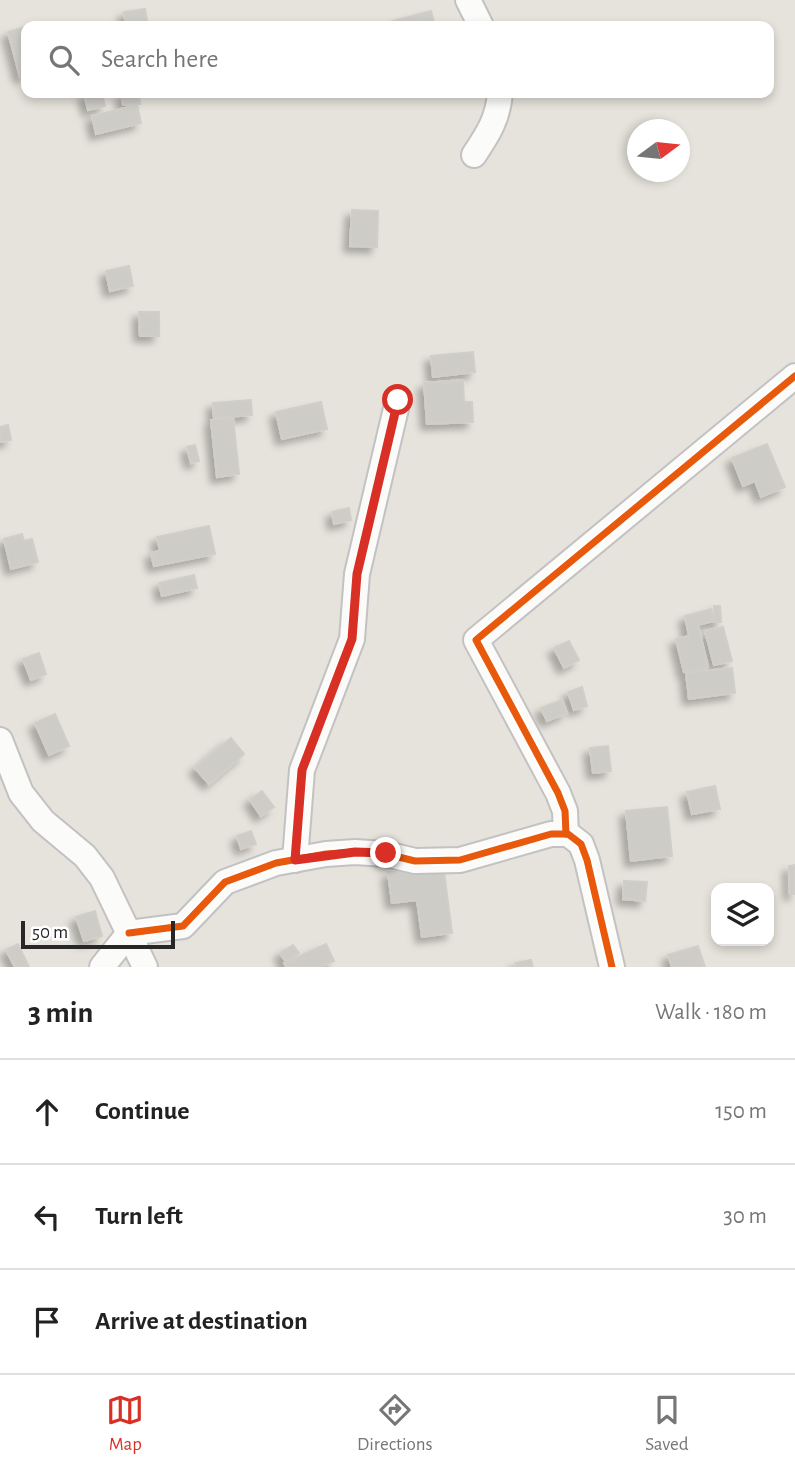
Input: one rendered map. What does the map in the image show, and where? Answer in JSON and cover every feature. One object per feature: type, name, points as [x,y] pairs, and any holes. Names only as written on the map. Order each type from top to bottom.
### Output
[{"type":"street","points":[[468,0],[478,21]]},
{"type":"street","points":[[474,155],[492,129],[499,111],[500,98]]},
{"type":"street","points":[[566,834],[565,811],[558,793],[476,640],[795,376]]},
{"type":"street","points":[[295,860],[302,770],[352,639],[357,574],[398,400]]},
{"type":"street","points":[[0,740],[21,793],[43,821],[85,856],[102,878],[145,967]]},
{"type":"street","points":[[102,967],[129,933],[183,926],[225,882],[247,872],[295,860],[355,852],[386,853],[415,861],[460,860],[551,834],[566,834],[581,844],[587,860],[612,967]]},
{"type":"building","points":[[145,9],[147,21],[125,21],[124,12]]},
{"type":"building","points":[[431,11],[434,21],[393,21]]},
{"type":"building","points":[[21,28],[21,77],[20,77],[8,32]]},
{"type":"building","points":[[85,98],[103,98],[105,106],[88,110]]},
{"type":"building","points":[[122,98],[139,98],[140,104],[123,105]]},
{"type":"building","points":[[137,105],[141,123],[96,134],[92,116]]},
{"type":"building","points":[[352,210],[378,211],[377,247],[350,246]]},
{"type":"building","points":[[129,266],[133,286],[110,291],[106,271]]},
{"type":"building","points":[[139,312],[159,312],[159,336],[140,336]]},
{"type":"building","points":[[473,352],[475,372],[433,377],[431,356]]},
{"type":"building","points":[[463,380],[464,402],[472,402],[473,422],[427,424],[424,383]]},
{"type":"building","points":[[251,400],[252,415],[214,418],[213,403]]},
{"type":"building","points":[[321,402],[327,429],[282,439],[276,412]]},
{"type":"building","points":[[233,417],[239,474],[217,477],[211,420]]},
{"type":"building","points":[[8,425],[11,440],[0,442],[0,427]]},
{"type":"building","points":[[767,444],[785,487],[761,497],[755,481],[743,486],[732,458]]},
{"type":"building","points":[[195,445],[199,461],[191,463],[187,447]]},
{"type":"building","points":[[349,508],[351,520],[334,524],[332,512]]},
{"type":"building","points":[[209,526],[215,554],[154,566],[151,553],[160,551],[157,537]]},
{"type":"building","points":[[22,534],[24,541],[32,539],[38,562],[11,569],[4,539]]},
{"type":"building","points":[[194,575],[197,588],[162,596],[159,583]]},
{"type":"building","points":[[714,606],[720,606],[721,622],[714,622]]},
{"type":"building","points":[[711,609],[713,621],[698,625],[708,667],[684,672],[676,639],[689,636],[685,616]]},
{"type":"building","points":[[723,627],[732,661],[714,665],[705,631]]},
{"type":"building","points":[[569,641],[579,660],[564,668],[554,648]]},
{"type":"building","points":[[39,653],[46,674],[31,680],[23,659]]},
{"type":"building","points":[[732,668],[735,693],[689,699],[686,673]]},
{"type":"building","points":[[582,687],[587,706],[574,710],[568,692]]},
{"type":"building","points":[[562,700],[567,713],[547,721],[541,708]]},
{"type":"building","points":[[55,714],[69,746],[49,755],[35,723]]},
{"type":"building","points":[[231,738],[244,754],[209,784],[195,768]]},
{"type":"building","points":[[608,746],[611,771],[593,773],[590,748]]},
{"type":"building","points":[[715,786],[720,809],[692,814],[687,792]]},
{"type":"building","points":[[262,791],[274,807],[261,816],[250,800]]},
{"type":"building","points":[[667,807],[672,856],[631,861],[626,811]]},
{"type":"building","points":[[251,831],[256,844],[241,849],[237,836]]},
{"type":"building","points":[[443,865],[452,933],[422,937],[417,900],[392,903],[388,872]]},
{"type":"building","points":[[795,865],[795,894],[790,894],[789,866]]},
{"type":"building","points":[[624,881],[647,882],[645,901],[623,899]]},
{"type":"building","points":[[95,911],[102,936],[84,941],[76,917]]},
{"type":"building","points":[[18,944],[29,967],[15,967],[6,950]]},
{"type":"building","points":[[326,944],[334,961],[320,967],[286,967],[284,963]]},
{"type":"building","points":[[293,945],[299,953],[286,962],[280,953]]},
{"type":"building","points":[[698,946],[705,967],[672,967],[668,955]]},
{"type":"building","points":[[531,960],[533,967],[516,967],[515,963]]},
{"type":"cycle path","points":[[566,834],[565,811],[558,793],[476,640],[795,376]]},
{"type":"cycle path","points":[[295,860],[302,770],[352,639],[357,574],[398,400]]},
{"type":"cycle path","points":[[129,933],[183,926],[225,882],[276,863],[355,852],[386,854],[415,861],[460,860],[551,834],[568,834],[581,844],[587,860],[612,967]]},
{"type":"route","points":[[386,853],[326,854],[295,860],[302,770],[352,639],[357,574],[398,400]]}]
